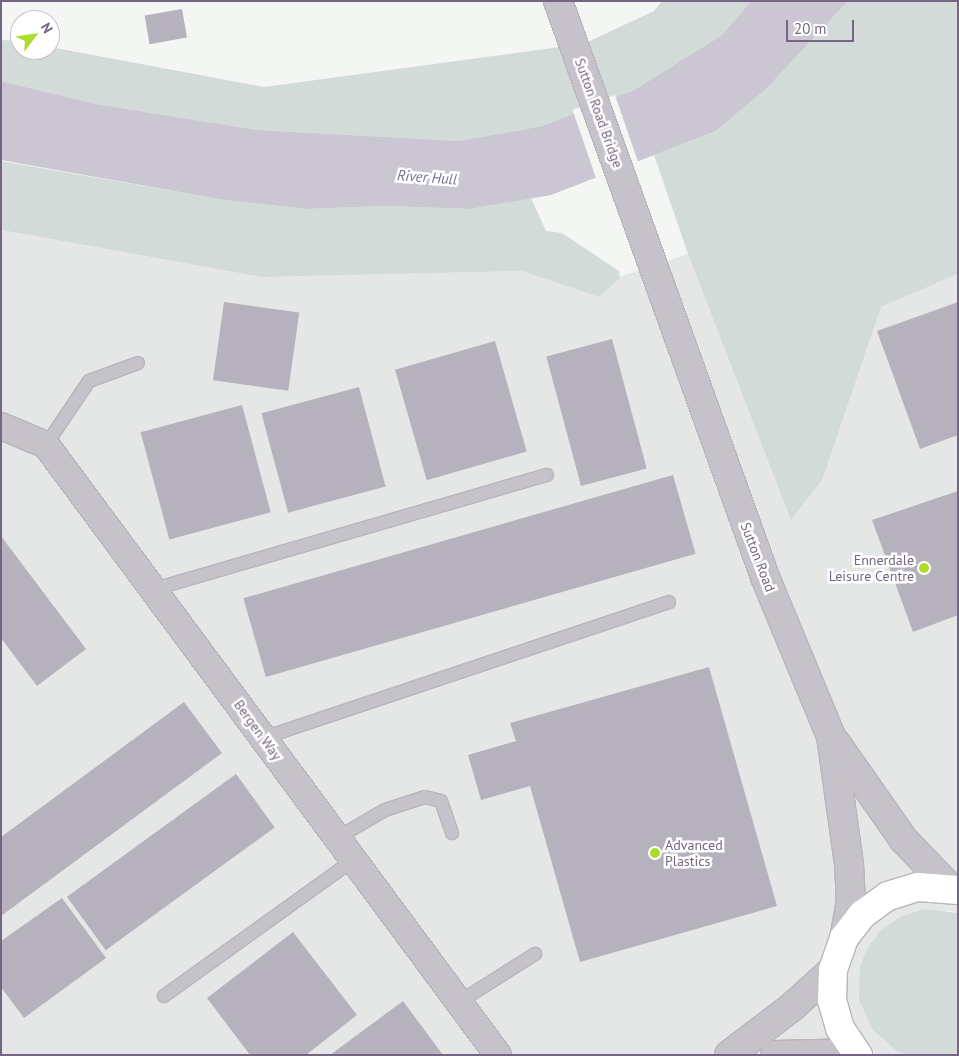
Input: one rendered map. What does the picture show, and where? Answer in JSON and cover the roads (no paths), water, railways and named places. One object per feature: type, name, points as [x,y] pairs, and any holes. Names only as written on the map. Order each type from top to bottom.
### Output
[{"type":"highway","points":[[857,1054],[840,1028],[832,1000],[833,970],[844,938],[863,914],[888,896],[918,887],[953,889]]},
{"type":"street","name":"Sutton Road Bridge","points":[[558,1],[625,183]]},
{"type":"street","name":"Sutton Road","points":[[625,183],[765,577],[831,736],[850,864],[851,900],[844,938]]},
{"type":"street","points":[[1,426],[46,445]]},
{"type":"street","name":"Bergen Way","points":[[46,445],[498,1055]]},
{"type":"street","points":[[831,736],[904,840],[953,889]]},
{"type":"street","points":[[729,1055],[792,1007],[833,970]]},
{"type":"street","points":[[775,1055],[857,1054]]},
{"type":"lane","points":[[46,445],[89,381],[138,363]]},
{"type":"lane","points":[[154,589],[547,475]]},
{"type":"lane","points":[[263,738],[669,602]]},
{"type":"lane","points":[[337,838],[385,810],[425,797],[441,801],[452,833]]},
{"type":"lane","points":[[164,996],[353,860]]},
{"type":"lane","points":[[459,1002],[535,954]]},
{"type":"water","name":"River Hull","points":[[751,1],[848,1],[766,89],[716,131],[551,195],[470,209],[385,206],[307,209],[224,200],[1,160],[1,81],[96,104],[258,130],[459,141],[542,126],[634,90],[722,35]]},
{"type":"place","name":"Ennerdale Leisure Centre","points":[[924,568]]},
{"type":"place","name":"Advanced Plastics","points":[[655,853]]}]
